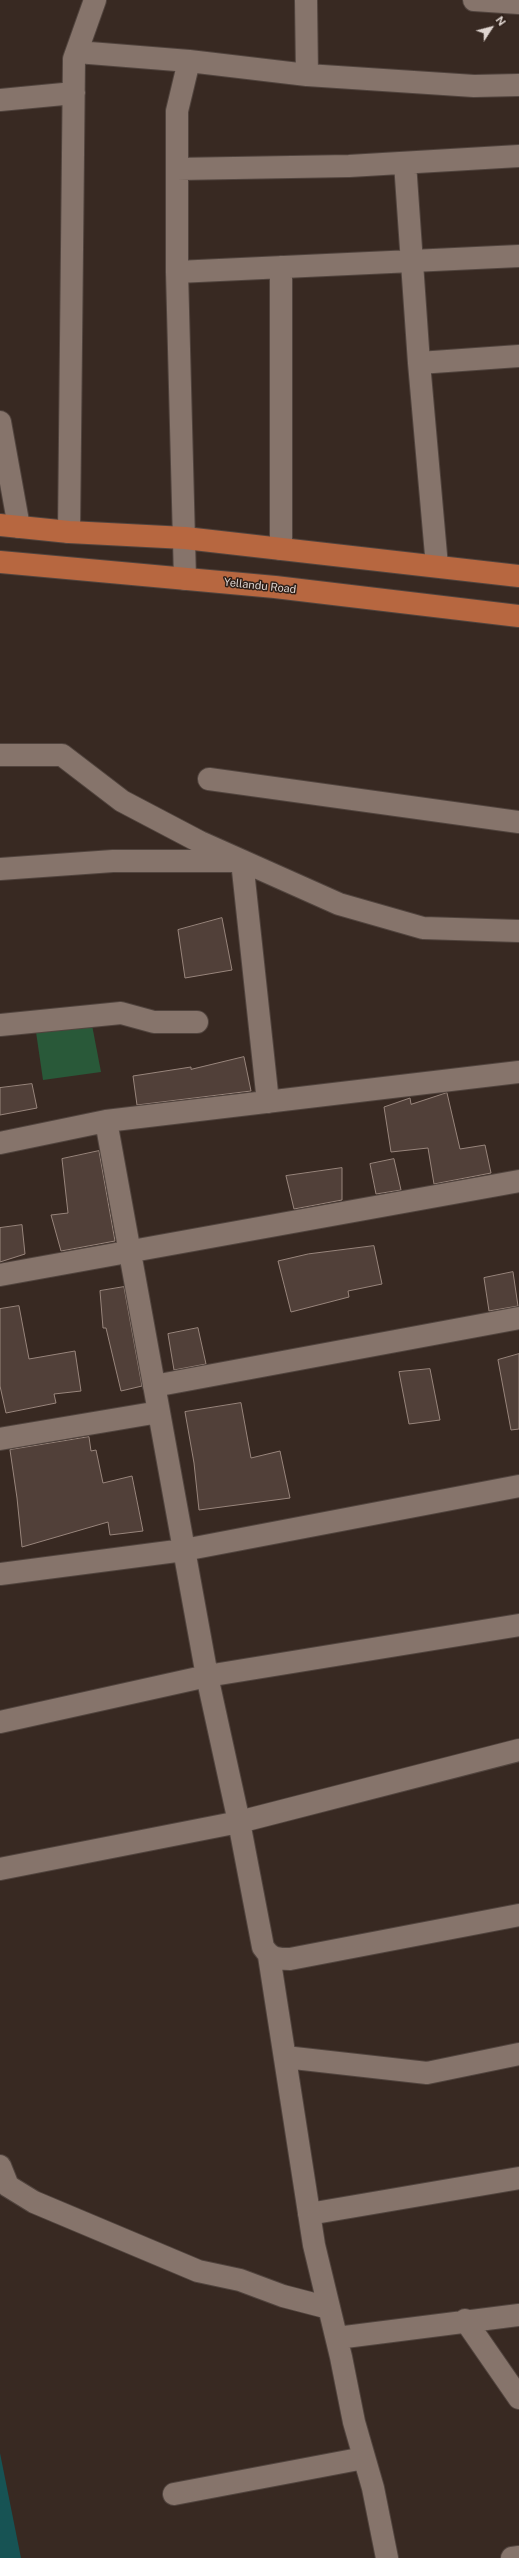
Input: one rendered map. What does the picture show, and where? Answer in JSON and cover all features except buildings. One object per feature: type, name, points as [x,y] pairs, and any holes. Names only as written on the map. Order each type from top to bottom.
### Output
[{"type":"main road","points":[[10,526],[69,532],[185,538],[519,576]]},
{"type":"main road","name":"Yellandu Road","points":[[0,562],[184,578],[419,603],[519,616]]},
{"type":"street","points":[[69,532],[74,60],[95,0]]},
{"type":"street","points":[[306,0],[307,75]]},
{"type":"street","points":[[474,0],[512,2]]},
{"type":"street","points":[[77,52],[189,61],[307,75],[474,86],[519,85]]},
{"type":"street","points":[[184,578],[185,538],[177,272],[177,111],[189,61]]},
{"type":"street","points":[[0,100],[74,93]]},
{"type":"street","points":[[177,169],[405,163],[519,156]]},
{"type":"street","points":[[405,163],[418,364],[437,566]]},
{"type":"street","points":[[177,272],[519,256]]},
{"type":"street","points":[[281,267],[281,549]]},
{"type":"street","points":[[418,364],[519,356]]},
{"type":"street","points":[[0,422],[10,526]]},
{"type":"street","points":[[0,755],[62,755],[122,801],[200,842],[339,904],[423,928],[519,931]]},
{"type":"street","points":[[209,779],[519,822]]},
{"type":"street","points":[[0,869],[113,861],[242,861]]},
{"type":"street","points":[[242,861],[268,1102]]},
{"type":"street","points":[[0,1026],[121,1013],[154,1022],[197,1022]]},
{"type":"street","points":[[0,1144],[106,1121],[519,1072]]},
{"type":"street","points":[[106,1121],[207,1676],[239,1822],[263,1947],[270,1956],[275,1959],[290,1959],[519,1915]]},
{"type":"street","points":[[0,1275],[519,1181]]},
{"type":"street","points":[[154,1386],[519,1318]]},
{"type":"street","points":[[0,1439],[159,1412]]},
{"type":"street","points":[[0,1574],[184,1550],[519,1486]]},
{"type":"street","points":[[0,1722],[207,1676],[519,1625]]},
{"type":"street","points":[[0,1869],[239,1822],[519,1750]]},
{"type":"street","points":[[270,1956],[314,2244],[337,2338],[354,2422],[373,2488],[387,2558]]},
{"type":"street","points":[[285,2057],[428,2073],[519,2054]]},
{"type":"street","points":[[0,2166],[8,2186],[34,2202],[70,2218],[198,2271],[240,2280],[283,2296],[329,2308]]},
{"type":"street","points":[[309,2214],[519,2178]]},
{"type":"street","points":[[337,2338],[465,2320],[519,2315]]},
{"type":"street","points":[[465,2320],[519,2398]]},
{"type":"street","points":[[174,2494],[364,2458]]},
{"type":"street","points":[[512,2558],[519,2557]]},
{"type":"green space","points":[[92,1025],[101,1072],[43,1080],[36,1032]]},
{"type":"water","points":[[0,2453],[21,2558],[0,2558]]}]
